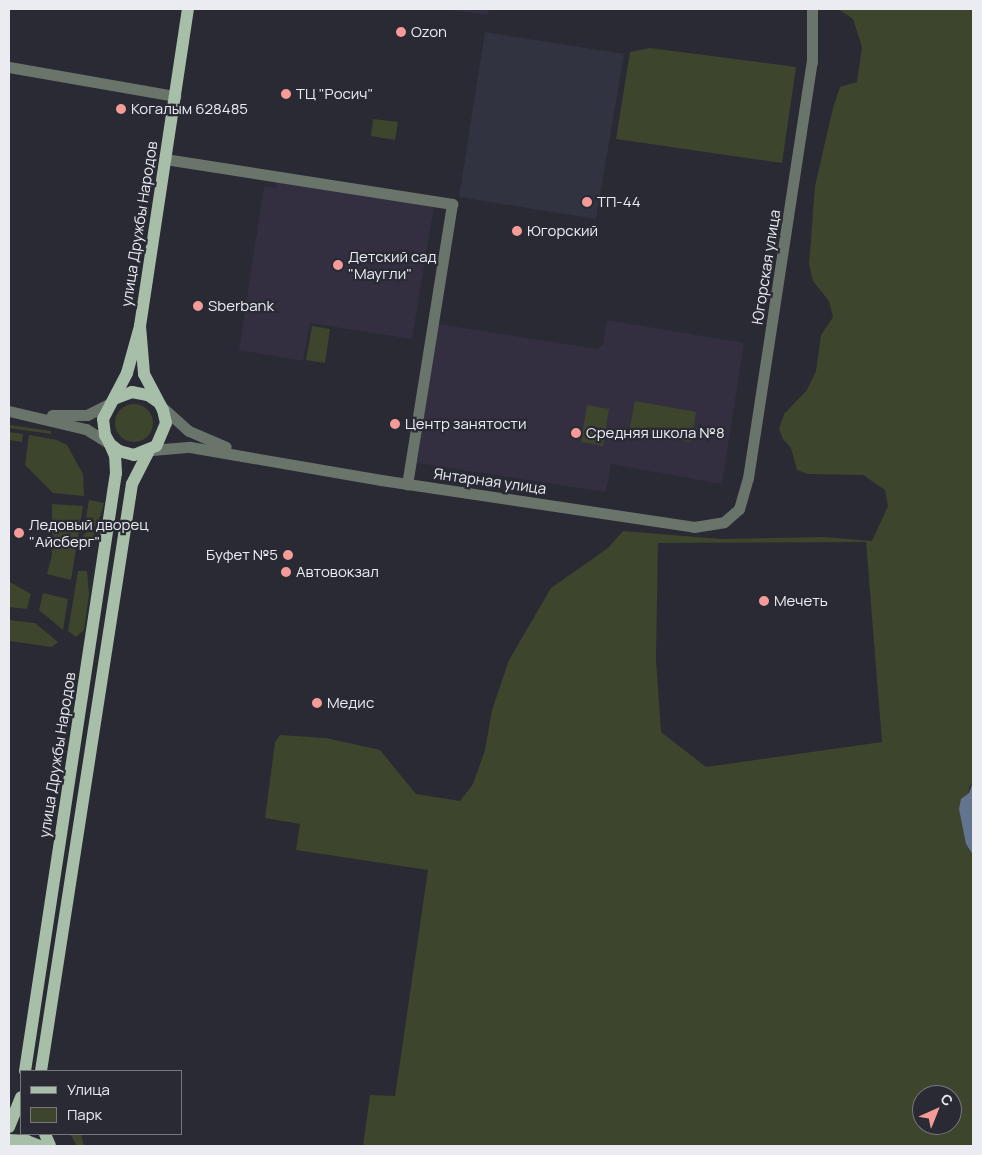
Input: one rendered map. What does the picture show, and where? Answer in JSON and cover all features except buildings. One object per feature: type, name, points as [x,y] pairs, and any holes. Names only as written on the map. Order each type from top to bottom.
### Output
[{"type":"main road","name":"улица Дружбы Народов","points":[[140,326],[188,9]]},
{"type":"main road","points":[[140,326],[127,373],[111,402],[102,425],[110,444],[129,455],[150,451]]},
{"type":"main road","points":[[41,1070],[132,484],[137,469],[165,429],[158,403],[144,374],[140,326]]},
{"type":"main road","points":[[111,402],[132,392],[148,395],[158,403]]},
{"type":"main road","name":"улица Дружбы Народов","points":[[25,1070],[116,473],[116,456],[110,444]]},
{"type":"main road","points":[[9,1127],[20,1100]]},
{"type":"main road","points":[[9,1140],[27,1141],[40,1146]]},
{"type":"street","name":"Югорская улица","points":[[724,522],[739,509],[748,478],[812,62],[812,9]]},
{"type":"street","points":[[9,66],[175,96]]},
{"type":"street","points":[[165,159],[452,204],[407,484]]},
{"type":"street","points":[[30,415],[80,416],[111,402]]},
{"type":"street","points":[[158,403],[179,424],[198,436],[253,457]]},
{"type":"street","points":[[9,411],[86,429],[110,444]]},
{"type":"street","points":[[150,451],[180,446],[253,457]]},
{"type":"street","name":"Янтарная улица","points":[[253,457],[407,484],[694,527],[724,522]]},
{"type":"shaded area","points":[[445,9],[489,9],[488,15]]},
{"type":"shaded area","points":[[485,32],[624,54],[596,219],[459,197]]},
{"type":"shaded area","name":"Детский сад \"Маугли\"","points":[[277,182],[434,206],[412,339],[310,323],[303,361],[239,350],[264,186],[276,188]]},
{"type":"shaded area","name":"Средняя школа №8","points":[[607,320],[744,343],[722,484],[611,464],[606,492],[417,463],[438,324],[597,349],[603,344]]},
{"type":"green space","points":[[838,9],[973,9],[973,782],[969,788],[966,844],[973,855],[973,1146],[363,1146],[370,1095],[395,1096],[428,870],[296,850],[300,824],[265,818],[275,742],[280,735],[326,738],[380,750],[416,794],[460,801],[473,784],[485,750],[492,710],[509,660],[551,588],[608,548],[623,531],[721,539],[824,537],[872,541],[888,506],[885,490],[863,475],[808,474],[797,470],[791,448],[783,439],[779,429],[784,414],[807,390],[816,371],[821,335],[833,317],[829,301],[813,281],[809,264],[815,186],[833,108],[840,87],[857,82],[862,47],[853,19]],"holes":[[[866,542],[882,742],[706,767],[661,732],[656,659],[658,543]]]},
{"type":"green space","points":[[650,48],[796,67],[782,163],[616,139],[630,52]]},
{"type":"green space","points":[[373,119],[398,122],[395,140],[371,136]]},
{"type":"green space","points":[[312,326],[330,329],[325,363],[306,360]]},
{"type":"green space","points":[[635,401],[696,412],[691,442],[629,431]]},
{"type":"green space","points":[[134,404],[147,410],[153,423],[147,436],[134,442],[121,436],[115,423],[121,410]]},
{"type":"green space","points":[[587,405],[609,409],[603,446],[581,442]]},
{"type":"green space","points":[[9,425],[51,431],[51,434],[9,428]]},
{"type":"green space","points":[[9,432],[23,434],[22,442],[9,440]]},
{"type":"green space","points":[[29,435],[57,440],[67,445],[83,474],[84,496],[53,493],[25,465]]},
{"type":"green space","points":[[89,500],[104,503],[93,540],[83,538]]},
{"type":"green space","points":[[52,504],[83,506],[71,580],[47,574],[52,555]]},
{"type":"green space","points":[[78,571],[87,571],[89,594],[84,630],[76,637],[68,631]]},
{"type":"green space","points":[[10,582],[31,594],[27,609],[9,607]]},
{"type":"green space","points":[[43,593],[68,599],[63,630],[39,610]]},
{"type":"green space","points":[[9,620],[35,623],[58,642],[52,647],[9,641]]},
{"type":"green space","points":[[71,1135],[81,1135],[84,1146],[77,1146]]},
{"type":"water","points":[[973,782],[973,855],[966,844],[959,809],[961,799],[969,793]]},
{"type":"place","name":"Ozon","points":[[401,32]]},
{"type":"place","name":"ТЦ \"Росич\"","points":[[286,94]]},
{"type":"place","name":"Когалым 628485","points":[[121,109]]},
{"type":"place","name":"ТП-44","points":[[587,202]]},
{"type":"place","name":"Югорский","points":[[517,231]]},
{"type":"place","name":"Детский сад \"Маугли\"","points":[[338,265]]},
{"type":"place","name":"Sberbank","points":[[198,306]]},
{"type":"place","name":"Центр занятости","points":[[395,424]]},
{"type":"place","name":"Средняя школа №8","points":[[576,433]]},
{"type":"place","name":"Ледовый дворец \"Айсберг\"","points":[[19,533]]},
{"type":"place","name":"Буфет №5","points":[[288,555]]},
{"type":"place","name":"Автовокзал","points":[[286,572]]},
{"type":"place","name":"Мечеть","points":[[764,601]]},
{"type":"place","name":"Медис","points":[[317,703]]}]
